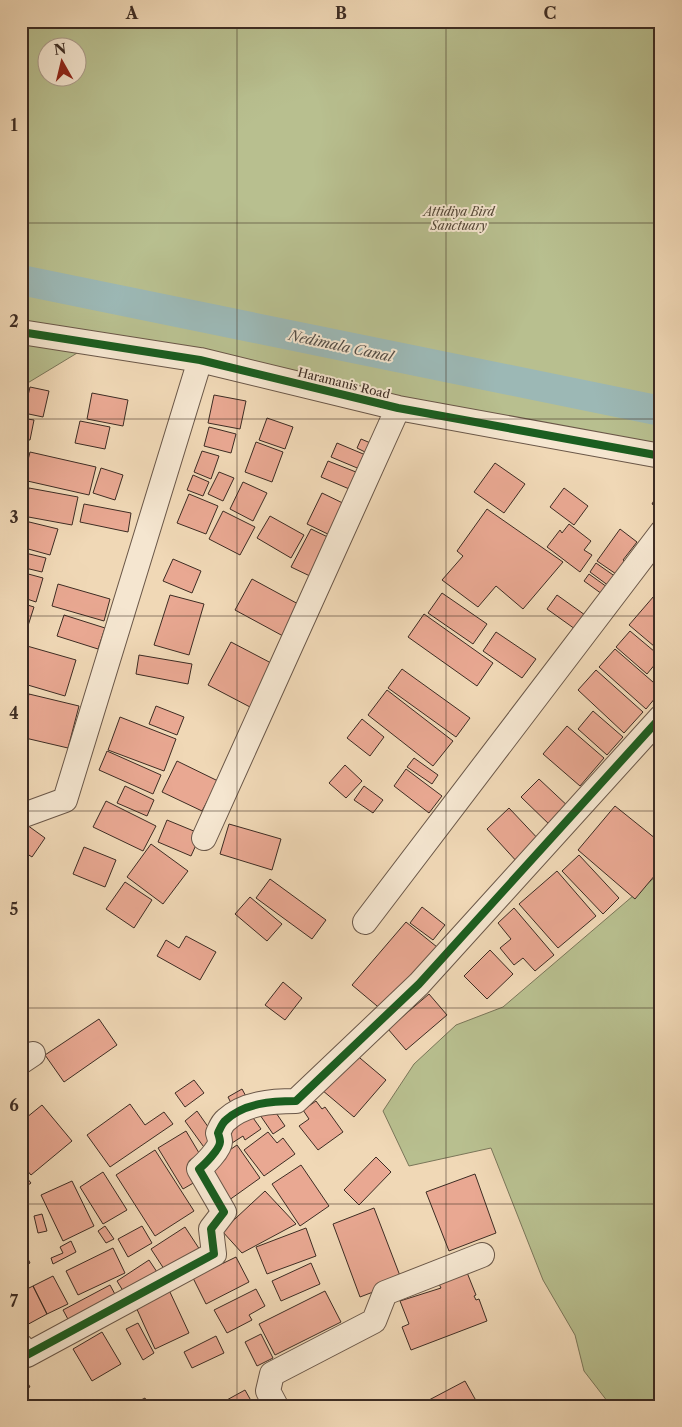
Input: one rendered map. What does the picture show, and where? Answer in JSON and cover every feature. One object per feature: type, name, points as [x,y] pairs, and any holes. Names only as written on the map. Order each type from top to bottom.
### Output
[{"type":"street","name":"Haramanis Road","points":[[21,332],[200,360],[398,408],[661,456]]},
{"type":"street","points":[[21,813],[24,815],[66,800],[200,360]]},
{"type":"street","points":[[204,838],[398,408]]},
{"type":"street","points":[[365,922],[661,533]]},
{"type":"street","points":[[21,1346],[27,1355],[214,1254],[210,1229],[224,1212],[199,1169],[207,1163],[219,1146],[218,1133],[224,1121],[243,1108],[278,1101],[296,1101],[419,984],[661,717]]},
{"type":"street","points":[[276,1406],[268,1391],[272,1374],[374,1321],[385,1293],[482,1255]]},
{"type":"green space","name":"Attidiya Bird Sanctuary","points":[[21,21],[661,21],[661,456],[92,344],[21,387]]},
{"type":"green space","points":[[661,872],[661,1406],[611,1406],[584,1371],[575,1335],[543,1280],[491,1148],[409,1166],[383,1111],[414,1064],[456,1025],[503,1007]]},
{"type":"building","points":[[30,387],[49,391],[43,417],[24,413]]},
{"type":"building","points":[[92,393],[128,400],[123,426],[87,419]]},
{"type":"building","points":[[214,395],[246,401],[240,429],[208,423]]},
{"type":"building","points":[[21,418],[34,420],[30,440],[21,439]]},
{"type":"building","points":[[267,418],[293,427],[285,449],[259,440]]},
{"type":"building","points":[[80,421],[110,427],[105,449],[75,443]]},
{"type":"building","points":[[209,427],[236,434],[231,453],[204,446]]},
{"type":"building","points":[[361,439],[373,444],[369,454],[357,448]]},
{"type":"building","points":[[256,442],[283,452],[272,482],[245,472]]},
{"type":"building","points":[[337,443],[368,456],[362,470],[331,457]]},
{"type":"building","points":[[202,451],[219,456],[211,479],[194,472]]},
{"type":"building","points":[[30,452],[96,467],[89,495],[23,480]]},
{"type":"building","points":[[328,461],[361,474],[354,491],[321,477]]},
{"type":"building","points":[[495,463],[525,484],[504,513],[474,492]]},
{"type":"building","points":[[101,468],[123,475],[115,500],[93,493]]},
{"type":"building","points":[[219,472],[234,478],[223,501],[208,494]]},
{"type":"building","points":[[193,475],[209,482],[203,496],[187,490]]},
{"type":"building","points":[[243,482],[267,493],[253,521],[230,509]]},
{"type":"building","points":[[29,488],[78,497],[72,525],[23,516]]},
{"type":"building","points":[[564,488],[588,506],[574,525],[550,507]]},
{"type":"building","points":[[661,488],[661,509],[652,504]]},
{"type":"building","points":[[322,493],[349,506],[334,537],[307,524]]},
{"type":"building","points":[[189,494],[218,506],[206,534],[177,523]]},
{"type":"building","points":[[84,504],[131,513],[128,532],[80,522]]},
{"type":"building","points":[[487,509],[563,562],[523,609],[496,586],[478,607],[442,580],[463,556],[457,551]]},
{"type":"building","points":[[223,511],[255,527],[240,555],[209,539]]},
{"type":"building","points":[[270,516],[304,535],[291,558],[257,538]]},
{"type":"building","points":[[21,520],[58,529],[50,555],[21,547]]},
{"type":"building","points":[[569,524],[591,541],[584,550],[592,555],[580,572],[547,547],[560,530],[562,533]]},
{"type":"building","points":[[311,529],[332,539],[312,577],[291,567]]},
{"type":"building","points":[[620,529],[637,542],[623,560],[629,565],[619,576],[597,561]]},
{"type":"building","points":[[21,552],[46,558],[42,572],[21,567]]},
{"type":"building","points":[[173,559],[201,571],[192,593],[163,581]]},
{"type":"building","points":[[596,563],[616,577],[609,586],[590,572]]},
{"type":"building","points":[[21,572],[43,578],[36,602],[21,597]]},
{"type":"building","points":[[589,574],[607,587],[602,594],[584,581]]},
{"type":"building","points":[[252,579],[300,605],[283,636],[235,610]]},
{"type":"building","points":[[58,584],[110,599],[104,621],[52,606]]},
{"type":"building","points":[[661,589],[661,652],[629,625]]},
{"type":"building","points":[[442,593],[487,624],[473,644],[428,613]]},
{"type":"building","points":[[170,595],[204,604],[189,655],[154,645]]},
{"type":"building","points":[[557,595],[585,615],[575,629],[547,609]]},
{"type":"building","points":[[21,603],[34,607],[26,632],[21,631]]},
{"type":"building","points":[[424,614],[493,663],[477,686],[408,637]]},
{"type":"building","points":[[64,615],[105,628],[98,649],[57,636]]},
{"type":"building","points":[[630,631],[661,657],[647,674],[616,647]]},
{"type":"building","points":[[496,632],[536,659],[522,678],[483,651]]},
{"type":"building","points":[[231,642],[273,664],[250,707],[208,685]]},
{"type":"building","points":[[27,646],[76,660],[65,696],[21,683],[21,667]]},
{"type":"building","points":[[615,649],[661,689],[646,709],[599,667]]},
{"type":"building","points":[[139,655],[192,664],[188,684],[136,674]]},
{"type":"building","points":[[402,669],[470,718],[456,737],[388,688]]},
{"type":"building","points":[[596,670],[643,712],[624,733],[578,690]]},
{"type":"building","points":[[387,690],[453,741],[433,766],[368,715]]},
{"type":"building","points":[[29,694],[79,706],[68,748],[21,737],[21,725]]},
{"type":"building","points":[[156,706],[184,717],[177,735],[149,724]]},
{"type":"building","points":[[593,711],[623,737],[607,755],[578,729]]},
{"type":"building","points":[[120,717],[176,739],[164,771],[108,750]]},
{"type":"building","points":[[362,719],[384,737],[370,756],[347,738]]},
{"type":"building","points":[[567,726],[604,758],[580,786],[543,754]]},
{"type":"building","points":[[107,751],[161,775],[153,794],[99,770]]},
{"type":"building","points":[[414,758],[438,775],[432,784],[407,767]]},
{"type":"building","points":[[177,761],[218,781],[202,811],[162,792]]},
{"type":"building","points":[[345,765],[362,781],[346,798],[329,783]]},
{"type":"building","points":[[406,769],[442,796],[429,813],[394,786]]},
{"type":"building","points":[[539,779],[571,809],[553,828],[521,797]]},
{"type":"building","points":[[125,786],[154,800],[147,816],[117,803]]},
{"type":"building","points":[[364,786],[383,800],[373,813],[354,800]]},
{"type":"building","points":[[106,801],[156,826],[143,851],[93,827]]},
{"type":"building","points":[[615,806],[661,843],[661,868],[635,899],[578,850]]},
{"type":"building","points":[[509,808],[542,843],[519,864],[487,829]]},
{"type":"building","points":[[167,820],[201,834],[191,856],[158,842]]},
{"type":"building","points":[[229,824],[281,839],[272,870],[220,854]]},
{"type":"building","points":[[27,825],[45,838],[32,857],[21,850],[21,833]]},
{"type":"building","points":[[151,844],[188,871],[163,904],[127,877]]},
{"type":"building","points":[[84,847],[116,860],[105,887],[73,874]]},
{"type":"building","points":[[579,855],[619,898],[603,914],[562,871]]},
{"type":"building","points":[[557,871],[596,916],[558,948],[519,904]]},
{"type":"building","points":[[270,879],[326,920],[312,939],[256,898]]},
{"type":"building","points":[[125,882],[152,900],[134,928],[106,909]]},
{"type":"building","points":[[250,897],[282,924],[267,941],[235,914]]},
{"type":"building","points":[[422,907],[445,925],[433,940],[410,923]]},
{"type":"building","points":[[514,908],[554,955],[535,971],[523,958],[514,965],[500,948],[511,939],[498,923]]},
{"type":"building","points":[[406,922],[437,947],[383,1011],[352,985]]},
{"type":"building","points":[[186,936],[216,952],[200,980],[157,956],[166,940],[179,948]]},
{"type":"building","points":[[490,950],[513,974],[487,999],[464,976]]},
{"type":"building","points":[[283,982],[302,998],[285,1020],[265,1005]]},
{"type":"building","points":[[429,994],[447,1015],[406,1050],[388,1029]]},
{"type":"building","points":[[99,1019],[117,1045],[64,1082],[45,1055]]},
{"type":"building","points":[[354,1053],[386,1080],[354,1117],[322,1090]]},
{"type":"building","points":[[194,1080],[204,1093],[185,1107],[175,1093]]},
{"type":"building","points":[[242,1089],[248,1100],[233,1107],[228,1097]]},
{"type":"building","points":[[316,1101],[322,1109],[325,1107],[343,1132],[318,1150],[299,1126],[309,1119],[303,1110]]},
{"type":"building","points":[[130,1104],[145,1125],[164,1112],[173,1124],[110,1167],[87,1135]]},
{"type":"building","points":[[42,1105],[72,1141],[31,1175],[21,1163],[21,1122]]},
{"type":"building","points":[[272,1107],[285,1126],[273,1134],[260,1115]]},
{"type":"building","points":[[197,1111],[218,1141],[206,1150],[185,1121]]},
{"type":"building","points":[[251,1115],[261,1129],[245,1140],[243,1136],[229,1145],[221,1134]]},
{"type":"building","points":[[186,1131],[205,1163],[202,1178],[183,1189],[158,1148]]},
{"type":"building","points":[[268,1132],[277,1143],[283,1138],[295,1154],[264,1176],[244,1150]]},
{"type":"building","points":[[237,1145],[260,1178],[225,1203],[202,1169]]},
{"type":"building","points":[[155,1150],[194,1211],[155,1236],[116,1175]]},
{"type":"building","points":[[376,1157],[391,1172],[359,1205],[344,1190]]},
{"type":"building","points":[[301,1165],[329,1206],[300,1226],[272,1184]]},
{"type":"building","points":[[21,1171],[31,1183],[21,1190]]},
{"type":"building","points":[[103,1172],[127,1210],[103,1224],[80,1187]]},
{"type":"building","points":[[475,1174],[496,1233],[449,1251],[426,1192]]},
{"type":"building","points":[[72,1181],[94,1226],[63,1241],[41,1195]]},
{"type":"building","points":[[265,1191],[296,1224],[242,1253],[222,1231]]},
{"type":"building","points":[[374,1208],[402,1281],[360,1297],[333,1224]]},
{"type":"building","points":[[42,1214],[47,1231],[38,1233],[34,1216]]},
{"type":"building","points":[[105,1226],[114,1239],[106,1243],[98,1231]]},
{"type":"building","points":[[142,1226],[152,1243],[128,1257],[118,1239]]},
{"type":"building","points":[[185,1227],[200,1250],[166,1272],[151,1249]]},
{"type":"building","points":[[306,1228],[316,1256],[267,1274],[256,1247]]},
{"type":"building","points":[[71,1241],[76,1252],[53,1264],[51,1258],[63,1253],[60,1247]]},
{"type":"building","points":[[21,1245],[30,1263],[21,1268]]},
{"type":"building","points":[[113,1248],[125,1273],[78,1295],[66,1271]]},
{"type":"building","points":[[236,1257],[249,1282],[206,1304],[193,1278]]},
{"type":"building","points":[[149,1260],[157,1272],[125,1294],[117,1281]]},
{"type":"building","points":[[311,1263],[320,1284],[281,1301],[272,1281]]},
{"type":"building","points":[[466,1270],[476,1295],[474,1296],[476,1300],[479,1299],[487,1321],[411,1350],[402,1327],[409,1324],[400,1301],[441,1288],[438,1282]]},
{"type":"building","points":[[53,1276],[68,1304],[47,1314],[33,1286]]},
{"type":"building","points":[[110,1285],[117,1298],[70,1323],[63,1310]]},
{"type":"building","points":[[33,1286],[47,1314],[23,1327],[21,1323],[21,1292]]},
{"type":"building","points":[[256,1289],[265,1306],[249,1315],[252,1320],[227,1333],[214,1310]]},
{"type":"building","points":[[169,1290],[189,1333],[155,1349],[135,1305]]},
{"type":"building","points":[[325,1291],[341,1322],[275,1355],[259,1324]]},
{"type":"building","points":[[138,1323],[154,1353],[143,1360],[126,1329]]},
{"type":"building","points":[[102,1332],[121,1364],[92,1381],[73,1349]]},
{"type":"building","points":[[261,1334],[273,1358],[257,1366],[245,1342]]},
{"type":"building","points":[[216,1336],[224,1353],[192,1368],[184,1352]]},
{"type":"building","points":[[21,1371],[30,1387],[21,1391]]},
{"type":"building","points":[[465,1381],[479,1406],[432,1406],[429,1400]]},
{"type":"building","points":[[245,1390],[254,1406],[228,1406],[225,1401]]},
{"type":"building","points":[[145,1398],[149,1406],[129,1406]]},
{"type":"waterway","name":"Nedimala Canal","points":[[21,280],[661,411]]},
{"type":"cycle path","points":[[21,332],[200,360],[398,408],[661,456]]},
{"type":"cycle path","points":[[21,1346],[27,1355],[214,1254],[211,1229],[224,1212],[199,1169],[217,1149],[220,1142],[218,1133],[223,1123],[233,1114],[259,1104],[296,1101],[419,984],[661,717]]}]
